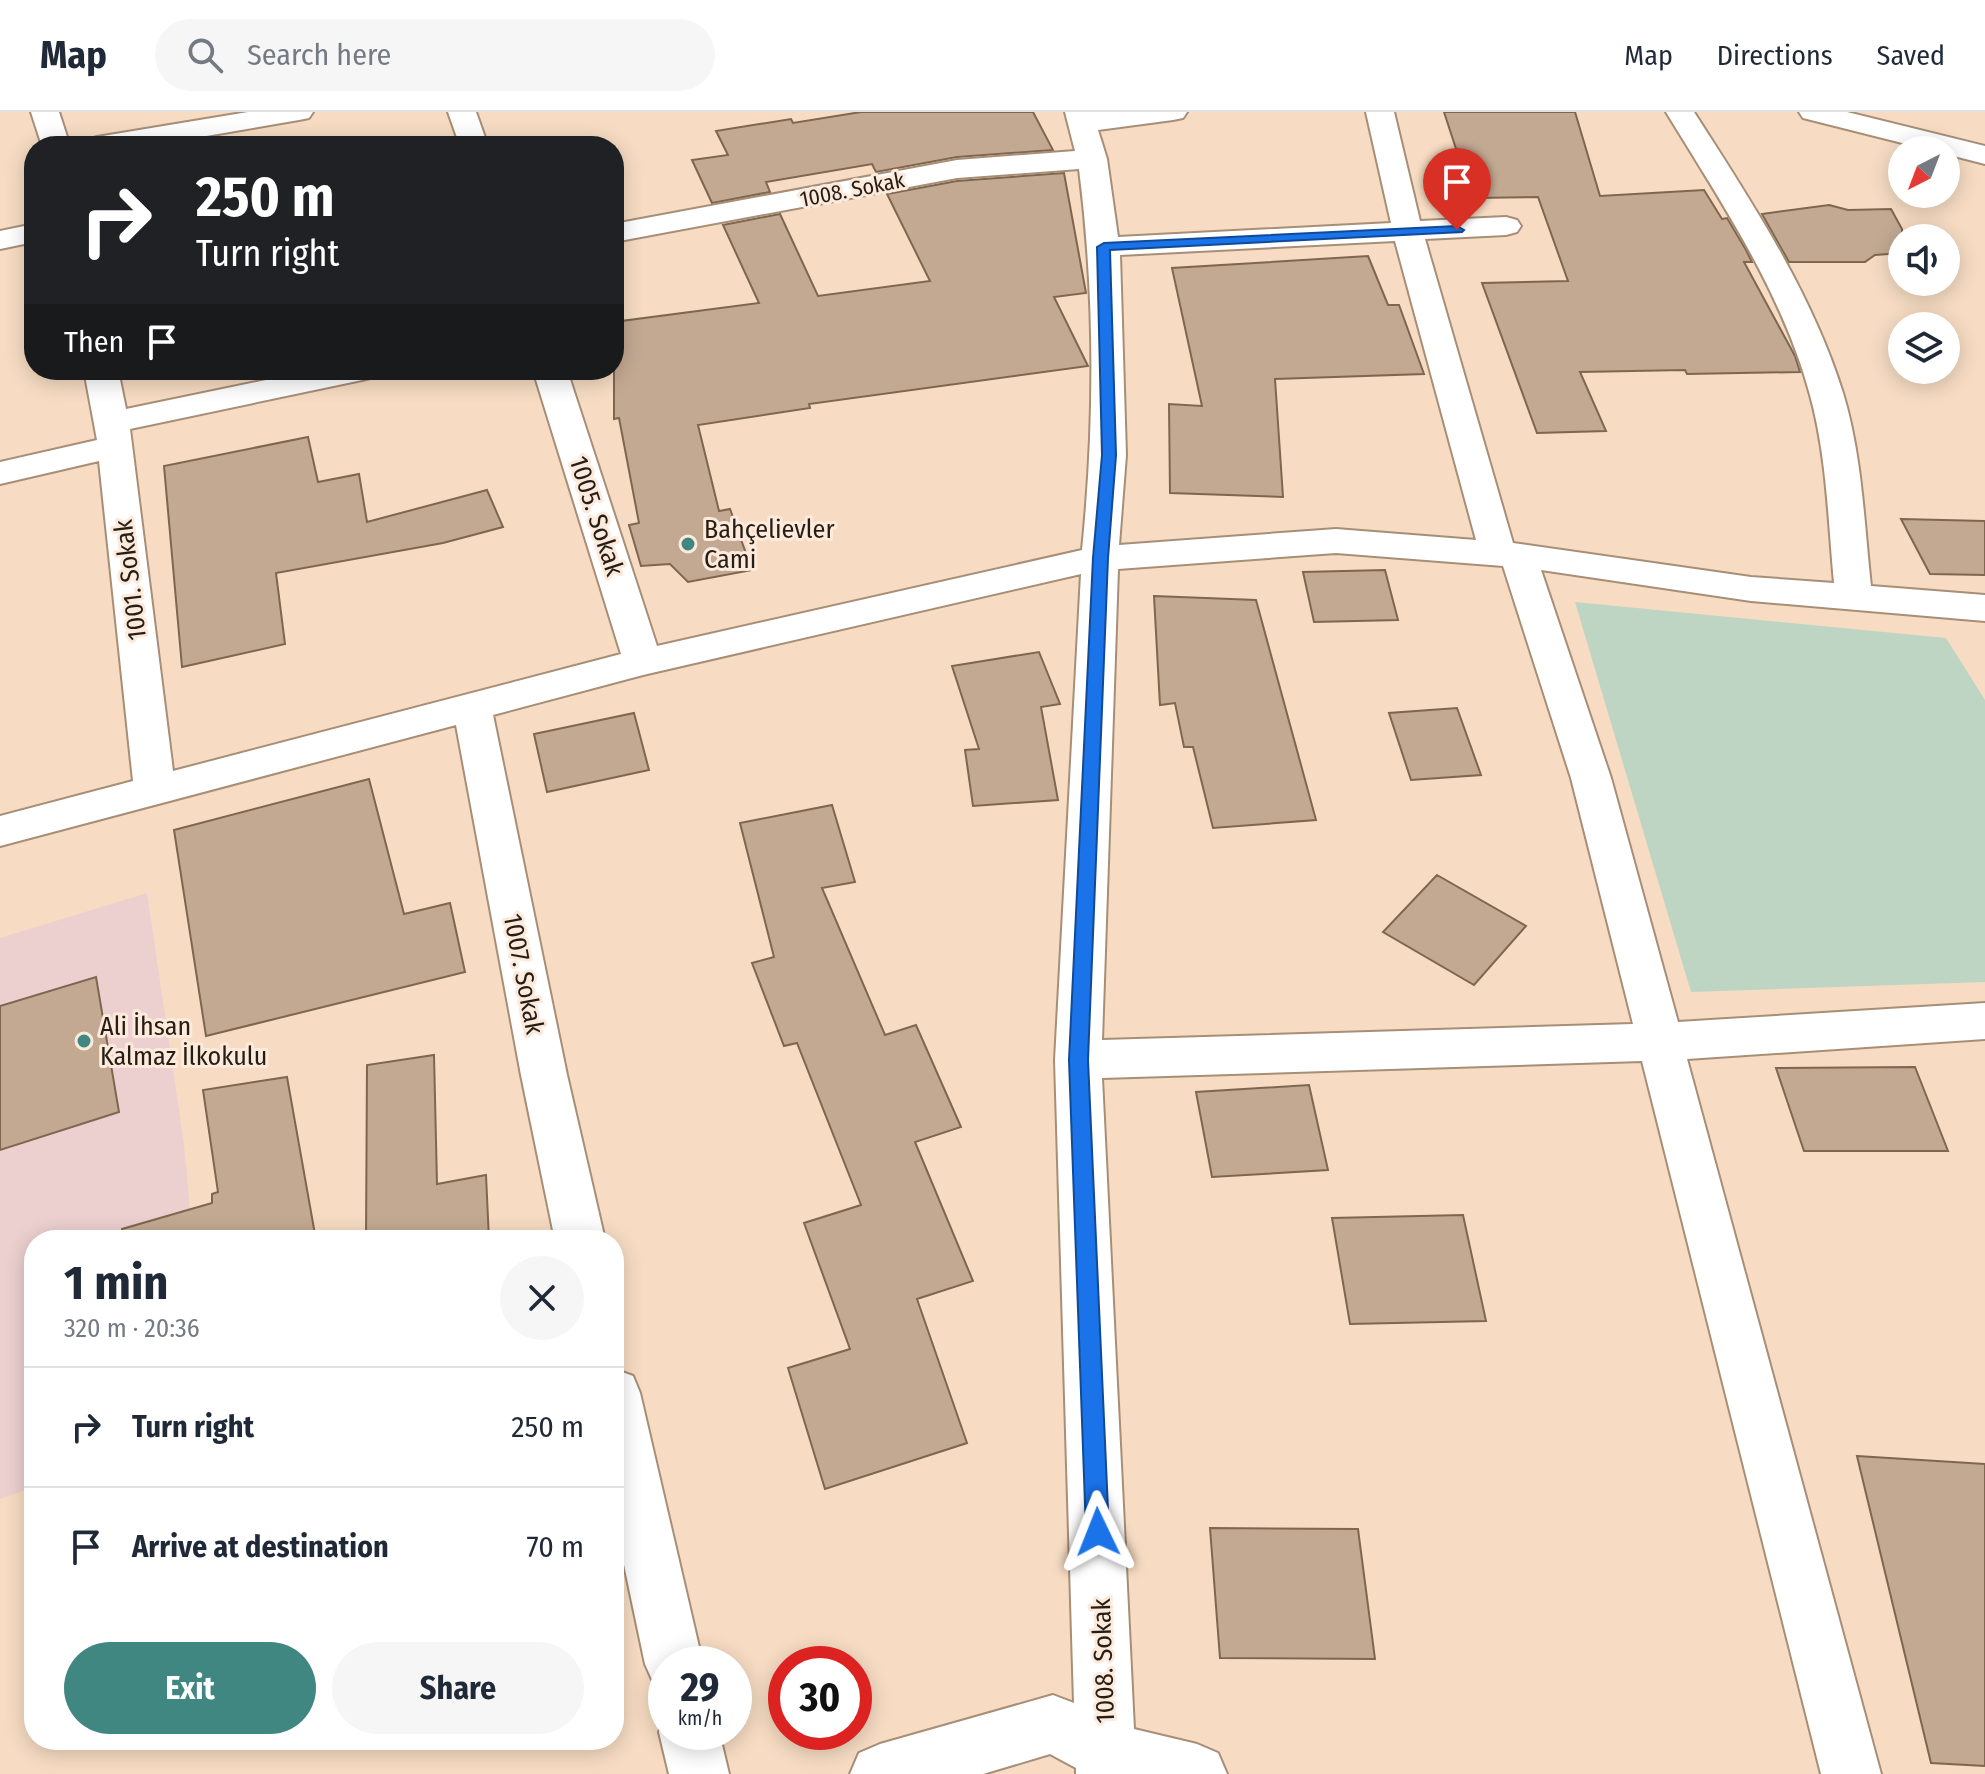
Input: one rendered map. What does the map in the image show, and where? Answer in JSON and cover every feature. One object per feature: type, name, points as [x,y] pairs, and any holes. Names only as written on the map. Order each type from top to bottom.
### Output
[{"type":"street","points":[[45,112],[53,136]]},
{"type":"street","points":[[156,136],[299,112]]},
{"type":"street","points":[[462,112],[470,136]]},
{"type":"street","name":"1008. Sokak","points":[[624,231],[957,169],[1084,131],[1173,112]]},
{"type":"street","points":[[1380,112],[1408,233],[1508,554],[1591,778],[1851,1774]]},
{"type":"street","points":[[1680,112],[1773,261],[1816,365],[1837,438],[1854,597]]},
{"type":"street","points":[[1813,112],[1985,155]]},
{"type":"street","name":"1008. Sokak","points":[[1084,131],[1104,247],[1109,455],[1100,558],[1078,1060],[1106,1763]]},
{"type":"street","points":[[1104,247],[1506,226]]},
{"type":"street","points":[[0,240],[24,235]]},
{"type":"street","name":"1001. Sokak","points":[[103,380],[113,434],[155,791]]},
{"type":"street","points":[[0,473],[113,434],[323,380]]},
{"type":"street","name":"1005. Sokak","points":[[553,380],[643,662]]},
{"type":"street","points":[[0,831],[643,662],[1100,558],[1336,541],[1508,554],[1751,589],[1985,608]]},
{"type":"street","name":"1007. Sokak","points":[[472,707],[544,1075],[578,1230]]},
{"type":"street","points":[[1078,1060],[1662,1042],[1985,1021]]},
{"type":"street","points":[[624,1438],[670,1646]]},
{"type":"street","points":[[880,1774],[1053,1724],[1106,1763],[1197,1774]]},
{"type":"street","points":[[693,1750],[699,1774]]},
{"type":"shaded area","name":"Ali İhsan Kalmaz İlkokulu","points":[[147,893],[184,1144],[192,1230],[24,1230],[24,1491],[0,1499],[0,938]]},
{"type":"green space","points":[[1575,602],[1946,638],[1985,700],[1985,982],[1691,992]]},
{"type":"building","points":[[861,112],[1033,112],[1053,150],[957,157],[876,172],[872,164],[766,182],[770,192],[712,203],[692,160],[728,155],[716,131]]},
{"type":"building","points":[[1444,112],[1575,112],[1600,196],[1704,190],[1722,219],[1727,218],[1746,250],[1752,262],[1744,262],[1795,356],[1800,372],[1580,372],[1606,431],[1537,433],[1482,283],[1568,281],[1538,197],[1472,198]]},
{"type":"building","points":[[1064,173],[1086,293],[1054,297],[1088,366],[809,404],[810,408],[698,425],[719,511],[730,509],[752,570],[688,582],[670,564],[641,566],[629,525],[639,523],[619,418],[614,419],[614,380],[624,380],[624,321],[759,303],[723,225],[780,214],[818,296],[930,281],[887,194],[957,181]]},
{"type":"building","points":[[1829,205],[1848,210],[1891,209],[1899,224],[1888,224],[1888,254],[1875,255],[1865,262],[1789,262],[1762,214]]},
{"type":"building","points":[[1368,256],[1388,305],[1399,305],[1424,374],[1275,379],[1283,497],[1170,493],[1169,404],[1202,406],[1172,268]]},
{"type":"building","points":[[308,437],[318,482],[359,474],[367,522],[487,490],[503,527],[443,543],[276,573],[285,644],[182,667],[164,466]]},
{"type":"building","points":[[1901,519],[1985,521],[1985,575],[1930,574]]},
{"type":"building","points":[[1385,570],[1398,620],[1314,622],[1303,572]]},
{"type":"building","points":[[1154,596],[1256,600],[1316,820],[1213,828],[1193,747],[1184,747],[1175,703],[1160,705]]},
{"type":"building","points":[[1039,652],[1060,704],[1041,707],[1058,800],[973,806],[965,750],[979,749],[952,666]]},
{"type":"building","points":[[1457,708],[1481,775],[1411,780],[1389,713]]},
{"type":"building","points":[[634,713],[649,770],[547,792],[534,734]]},
{"type":"building","points":[[369,779],[404,914],[450,903],[465,972],[206,1036],[174,830]]},
{"type":"building","points":[[832,805],[855,882],[822,888],[885,1035],[916,1025],[961,1127],[915,1142],[973,1281],[917,1299],[967,1443],[825,1489],[788,1368],[850,1349],[804,1223],[861,1205],[797,1043],[784,1046],[752,963],[774,957],[740,823]]},
{"type":"building","points":[[1437,875],[1526,926],[1474,985],[1383,932]]},
{"type":"building","points":[[96,977],[119,1112],[0,1150],[0,1006]]},
{"type":"building","points":[[434,1055],[437,1184],[486,1175],[489,1230],[366,1230],[367,1065]]},
{"type":"building","points":[[1915,1067],[1948,1151],[1804,1151],[1776,1068]]},
{"type":"building","points":[[287,1077],[314,1230],[122,1230],[212,1203],[212,1194],[218,1192],[203,1090]]},
{"type":"building","points":[[1309,1085],[1328,1170],[1212,1177],[1196,1092]]},
{"type":"building","points":[[1463,1215],[1486,1321],[1350,1324],[1332,1218]]},
{"type":"building","points":[[1857,1456],[1985,1464],[1985,1766],[1931,1763]]},
{"type":"building","points":[[1210,1528],[1358,1529],[1375,1659],[1220,1658]]},
{"type":"place","name":"Bahçelievler Cami","points":[[688,544]]},
{"type":"place","name":"Ali İhsan Kalmaz İlkokulu","points":[[84,1041]]},
{"type":"route","points":[[1098,1532],[1078,1060],[1100,558],[1109,455],[1104,247],[1457,230]]}]
